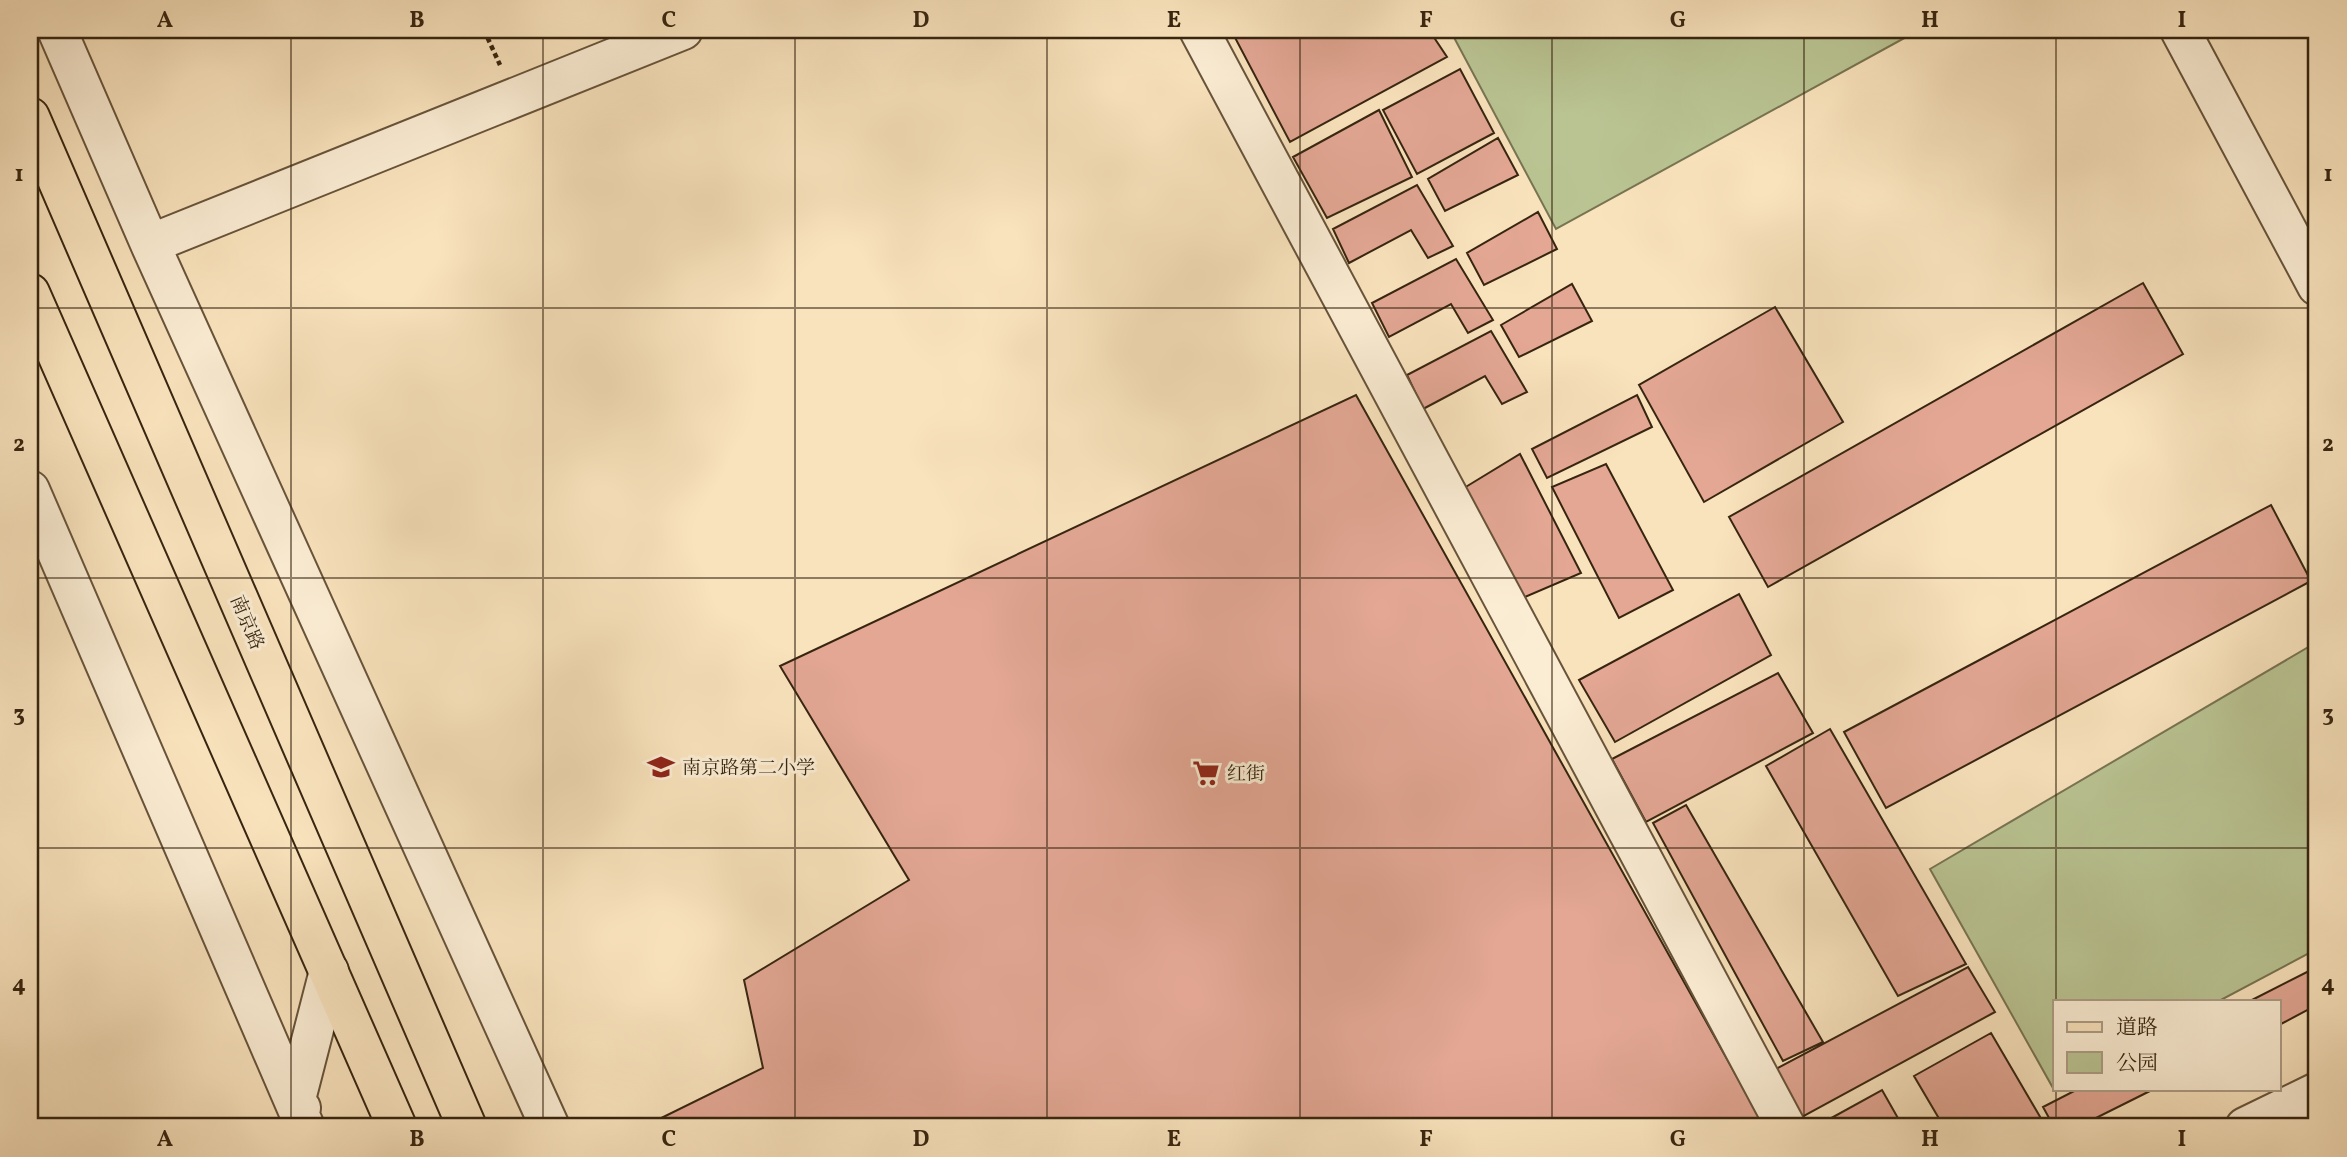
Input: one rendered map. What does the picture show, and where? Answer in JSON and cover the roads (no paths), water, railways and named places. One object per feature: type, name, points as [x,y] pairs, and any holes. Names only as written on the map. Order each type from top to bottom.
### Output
[{"type":"main road","name":"南京路","points":[[30,117],[473,1121]]},
{"type":"main road","points":[[30,293],[397,1127]]},
{"type":"street","points":[[57,30],[150,244],[550,1127]]},
{"type":"street","points":[[150,244],[682,30]]},
{"type":"street","points":[[1199,30],[1786,1127]]},
{"type":"street","points":[[2180,30],[2317,286]]},
{"type":"street","points":[[30,490],[300,1115],[327,1127]]},
{"type":"street","points":[[300,1115],[329,971]]},
{"type":"street","points":[[2245,1127],[2317,1091]]},
{"type":"place","name":"南京路第二小学","points":[[661,767]]},
{"type":"place","name":"红街","points":[[1206,773]]}]
